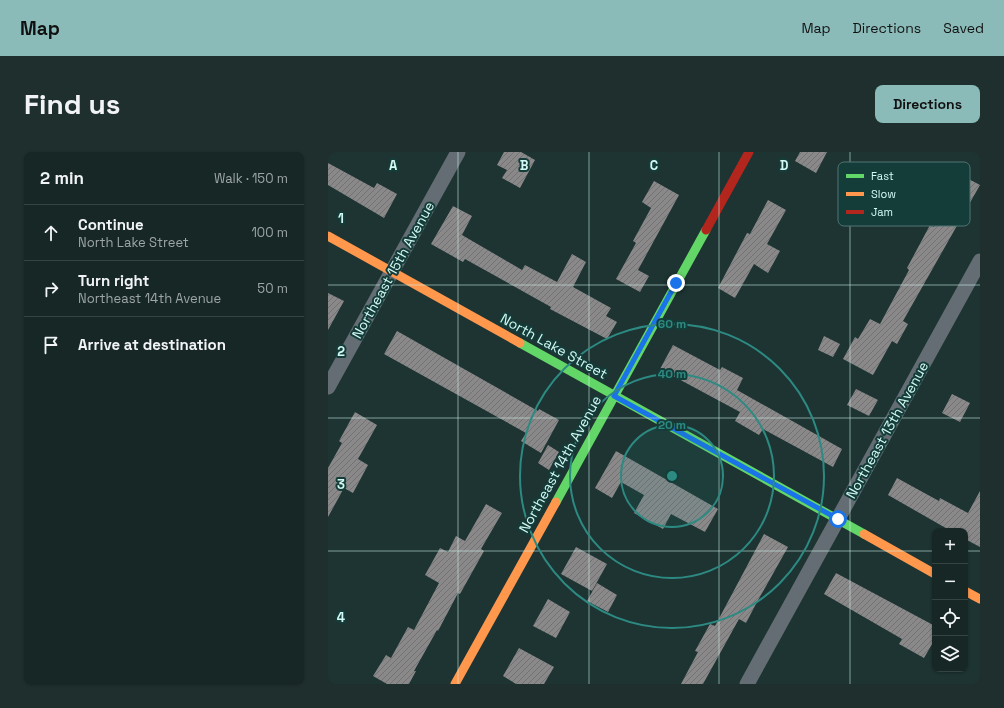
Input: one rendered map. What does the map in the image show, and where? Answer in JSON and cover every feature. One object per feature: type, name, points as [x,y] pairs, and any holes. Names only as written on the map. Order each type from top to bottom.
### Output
[{"type":"street","name":"Northeast 15th Avenue","points":[[328,388],[458,152]]},
{"type":"street","name":"Northeast 14th Avenue","points":[[455,684],[749,152]]},
{"type":"street","name":"North Lake Street","points":[[328,236],[932,572]]},
{"type":"street","name":"Northeast 13th Avenue","points":[[747,684],[980,261]]},
{"type":"street","points":[[968,593],[980,599]]},
{"type":"building","points":[[504,152],[521,152],[535,160],[520,188],[502,178],[507,170],[497,165]]},
{"type":"building","points":[[800,152],[827,152],[816,173],[795,161]]},
{"type":"building","points":[[328,163],[374,188],[377,183],[397,194],[384,218],[328,185]]},
{"type":"building","points":[[970,180],[980,185],[970,203]]},
{"type":"building","points":[[654,181],[679,195],[638,270],[649,276],[640,292],[616,279],[636,243],[633,241],[651,208],[642,202]]},
{"type":"building","points":[[768,200],[786,210],[767,244],[780,251],[768,273],[754,264],[735,298],[718,288],[747,233],[750,234]]},
{"type":"building","points":[[453,206],[472,216],[462,235],[522,270],[525,265],[557,282],[572,254],[586,262],[573,287],[611,308],[606,316],[617,322],[607,339],[550,309],[551,307],[465,259],[463,262],[431,244]]},
{"type":"building","points":[[929,226],[957,226],[903,321],[908,324],[897,344],[892,341],[873,375],[843,359],[855,337],[858,339],[870,319],[880,324],[909,270],[907,268]]},
{"type":"building","points":[[328,293],[344,301],[328,330]]},
{"type":"building","points":[[397,331],[538,411],[539,409],[559,420],[541,453],[521,441],[526,433],[384,354]]},
{"type":"building","points":[[824,336],[840,344],[833,357],[818,350]]},
{"type":"building","points":[[673,345],[720,370],[722,367],[743,378],[737,390],[842,449],[833,467],[763,429],[759,435],[735,421],[740,412],[660,369]]},
{"type":"building","points":[[856,389],[878,400],[869,416],[847,405]]},
{"type":"building","points":[[952,394],[970,403],[960,422],[942,413]]},
{"type":"building","points":[[355,412],[377,425],[358,459],[368,465],[353,493],[344,488],[328,517],[328,468],[342,443],[339,441]]},
{"type":"building","points":[[548,445],[559,452],[549,470],[538,463]]},
{"type":"building","points":[[616,451],[718,509],[705,532],[671,514],[663,529],[634,513],[644,495],[621,482],[612,498],[595,488]]},
{"type":"building","points":[[897,478],[939,501],[940,498],[968,513],[980,491],[980,547],[968,541],[968,528],[946,528],[888,495]]},
{"type":"building","points":[[486,504],[502,513],[481,549],[484,551],[460,594],[458,593],[438,631],[437,630],[414,671],[416,671],[409,684],[387,684],[373,676],[386,655],[391,658],[408,627],[414,630],[439,583],[425,575],[440,548],[448,552],[456,536],[465,541]]},
{"type":"building","points":[[764,534],[788,547],[746,623],[739,619],[703,684],[681,684],[698,652],[695,651],[710,624],[715,626]]},
{"type":"building","points":[[576,547],[607,564],[592,591],[561,574]]},
{"type":"building","points":[[836,573],[932,624],[932,644],[924,658],[899,644],[902,639],[824,594]]},
{"type":"building","points":[[597,583],[617,595],[608,612],[587,601]]},
{"type":"building","points":[[548,599],[570,612],[556,638],[533,626]]},
{"type":"building","points":[[519,648],[554,667],[544,684],[516,684],[503,676]]},
{"type":"traffic: fast","points":[[556,502],[706,230]]},
{"type":"traffic: fast","points":[[520,343],[864,534]]},
{"type":"traffic: slow","points":[[328,236],[520,343]]},
{"type":"traffic: slow","points":[[455,684],[556,502]]},
{"type":"traffic: slow","points":[[864,534],[932,572]]},
{"type":"traffic: slow","points":[[968,593],[980,599]]},
{"type":"traffic: jam","points":[[706,230],[749,152]]},
{"type":"route","points":[[676,283],[614,396],[838,519]]}]
